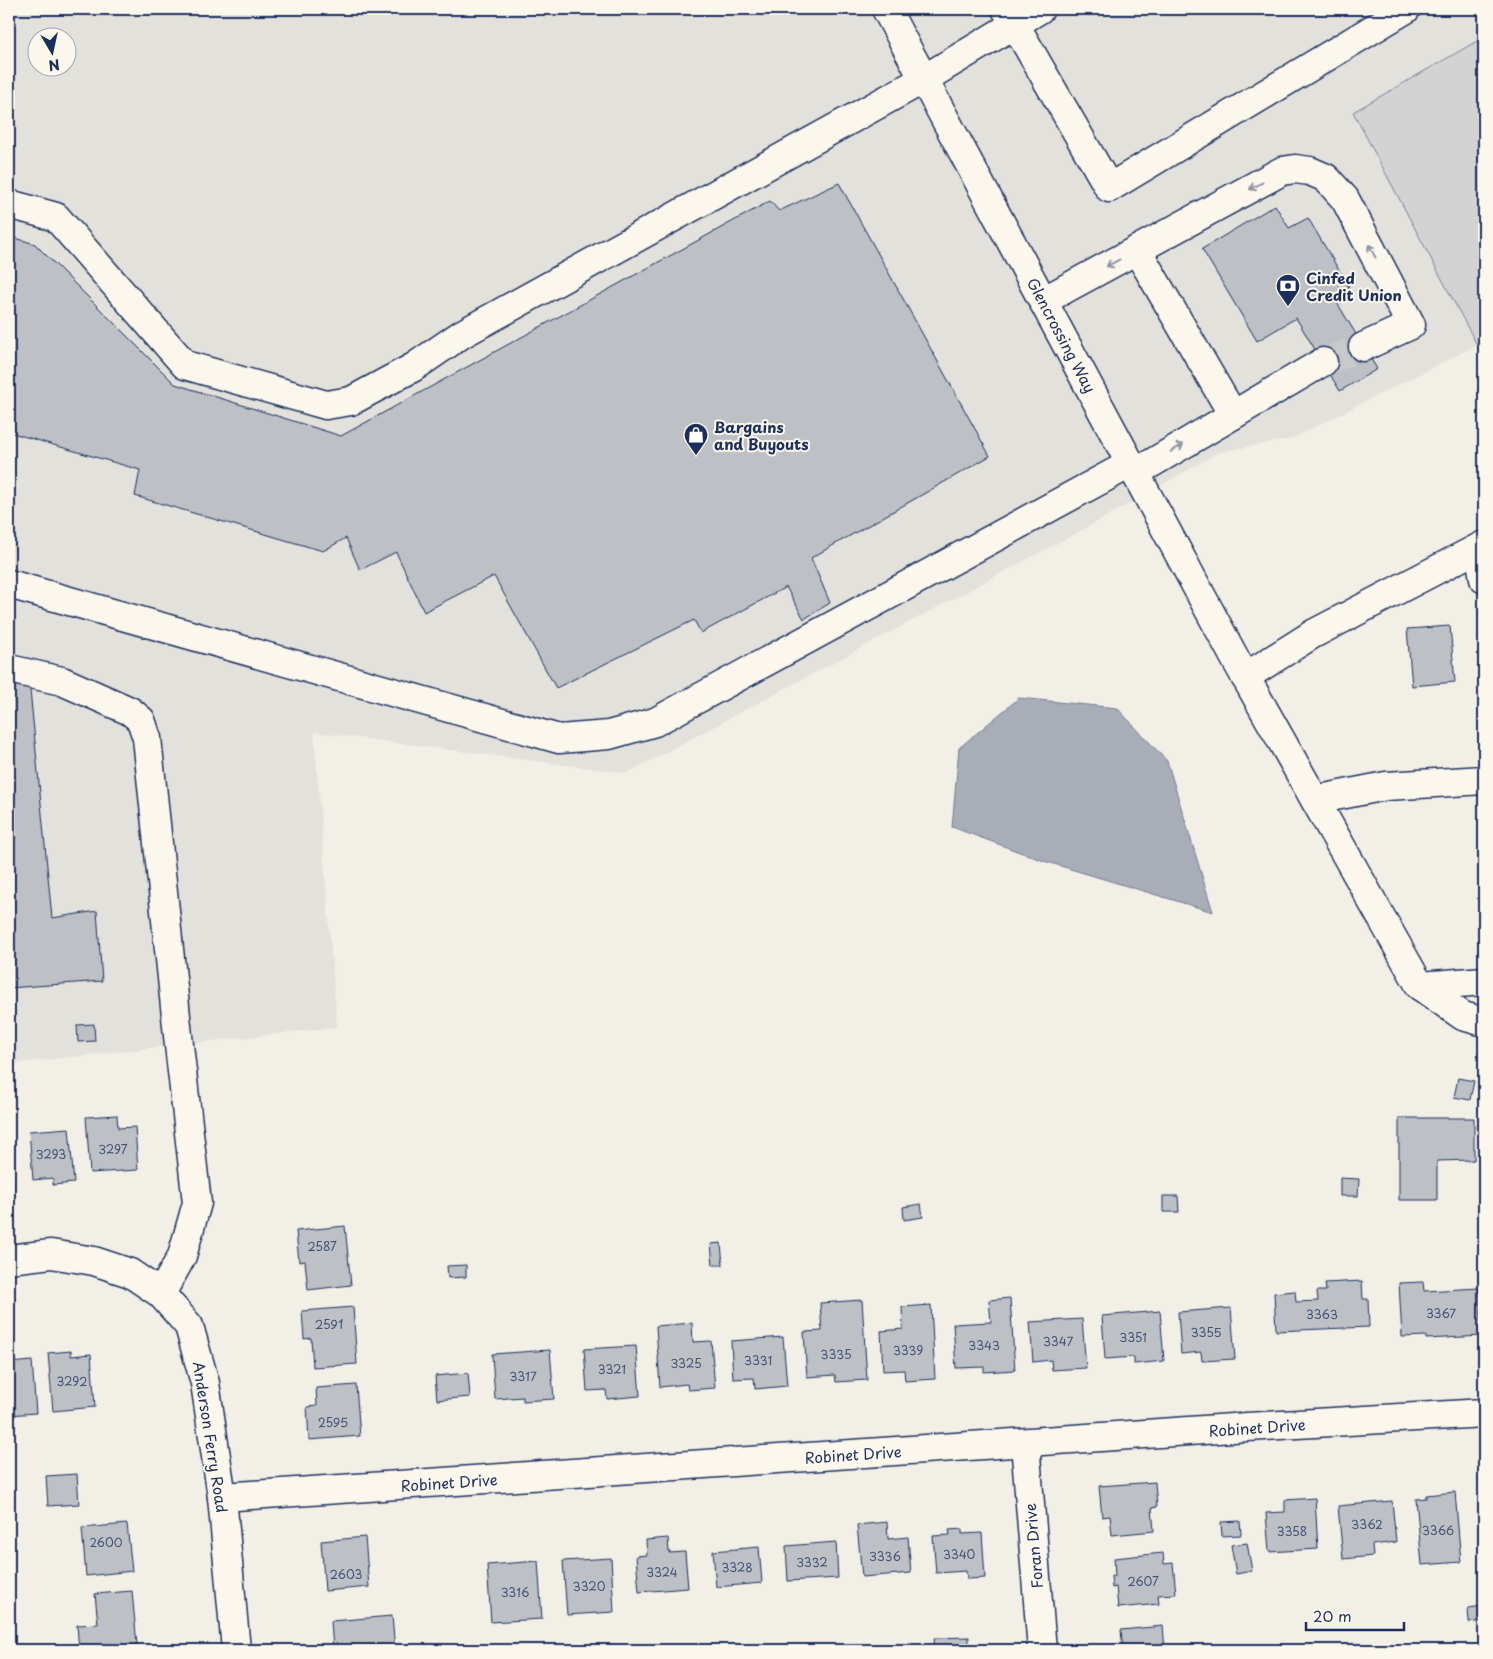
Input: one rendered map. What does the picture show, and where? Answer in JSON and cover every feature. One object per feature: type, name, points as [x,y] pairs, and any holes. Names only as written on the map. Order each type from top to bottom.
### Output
[{"type":"street","name":"Glencrossing Way","points":[[886,9],[1241,670],[1420,986]]},
{"type":"street","points":[[9,204],[56,217],[185,366],[326,405],[351,401],[414,367],[462,334],[924,78],[1011,16],[1040,9]]},
{"type":"street","points":[[1011,16],[1109,188],[1406,9]]},
{"type":"street","points":[[1043,300],[1282,171],[1302,170],[1326,178],[1345,199],[1411,325],[1363,346]]},
{"type":"street","points":[[1137,250],[1233,415]]},
{"type":"street","points":[[9,584],[559,739],[609,736],[654,722],[1133,469],[1233,415],[1322,362]]},
{"type":"street","points":[[1241,670],[1482,546],[1484,579]]},
{"type":"street","points":[[9,669],[62,681],[130,711],[141,720],[148,738],[174,1004],[197,1203],[182,1256],[161,1294]]},
{"type":"street","points":[[1315,800],[1386,786],[1484,780]]},
{"type":"street","points":[[1420,986],[1484,981]]},
{"type":"street","points":[[1420,986],[1463,1016],[1484,1022]]},
{"type":"street","name":"Anderson Ferry Road","points":[[9,1259],[51,1254],[94,1261],[130,1273],[161,1294],[189,1326],[205,1383],[222,1497],[236,1650]]},
{"type":"street","name":"Robinet Drive","points":[[222,1497],[1484,1413]]},
{"type":"street","name":"Foran Drive","points":[[1025,1443],[1042,1650]]},
{"type":"shaded area","points":[[9,9],[1484,9],[1484,37],[1353,112],[1477,345],[1291,439],[1219,452],[1095,523],[627,773],[314,732],[337,1027],[9,1064]]},
{"type":"shaded area","points":[[1484,37],[1484,346],[1477,345],[1353,112]]},
{"type":"shaded area","points":[[1019,698],[1117,708],[1167,761],[1213,912],[1044,861],[952,827],[959,748]]},
{"type":"building","points":[[839,183],[990,456],[811,558],[830,603],[804,619],[786,587],[701,633],[694,620],[556,688],[494,576],[424,612],[396,552],[360,570],[346,538],[323,551],[135,496],[140,470],[9,432],[9,236],[35,244],[175,384],[341,436],[770,201],[779,211]]},
{"type":"building","name":"Cinfed Credit Union","points":[[1275,205],[1289,228],[1308,218],[1349,287],[1333,296],[1377,369],[1340,391],[1296,318],[1257,341],[1202,249]]},
{"type":"building","points":[[1450,626],[1455,682],[1412,686],[1407,629]]},
{"type":"building","points":[[29,679],[52,918],[97,911],[102,981],[9,988],[9,681]]},
{"type":"building","points":[[94,1024],[95,1041],[78,1042],[77,1025]]},
{"type":"building","points":[[1458,1078],[1474,1081],[1470,1100],[1454,1097]]},
{"type":"building","points":[[117,1115],[118,1128],[135,1127],[138,1170],[90,1173],[86,1117]]},
{"type":"building","points":[[1399,1118],[1474,1118],[1474,1160],[1437,1161],[1437,1200],[1399,1200]]},
{"type":"building","points":[[69,1128],[74,1183],[53,1185],[53,1178],[33,1180],[29,1131]]},
{"type":"building","points":[[9,1132],[14,1190],[9,1190]]},
{"type":"building","points":[[1340,1178],[1359,1179],[1358,1196],[1340,1196]]},
{"type":"building","points":[[1163,1196],[1178,1196],[1179,1212],[1163,1212]]},
{"type":"building","points":[[921,1204],[923,1217],[904,1220],[903,1207]]},
{"type":"building","points":[[345,1226],[351,1285],[308,1290],[305,1261],[299,1262],[296,1231]]},
{"type":"building","points":[[721,1243],[723,1265],[713,1265],[711,1244]]},
{"type":"building","points":[[466,1265],[466,1277],[448,1278],[447,1266]]},
{"type":"building","points":[[1362,1281],[1363,1299],[1368,1299],[1369,1327],[1276,1331],[1274,1293],[1295,1291],[1296,1302],[1318,1301],[1317,1291],[1326,1291],[1325,1283]]},
{"type":"building","points":[[1423,1282],[1424,1291],[1479,1288],[1482,1336],[1426,1339],[1426,1336],[1402,1337],[1399,1283]]},
{"type":"building","points":[[1010,1298],[1015,1370],[984,1372],[984,1367],[956,1368],[953,1324],[991,1322],[989,1300]]},
{"type":"building","points":[[862,1300],[867,1380],[836,1382],[835,1375],[807,1377],[804,1332],[822,1331],[820,1303]]},
{"type":"building","points":[[931,1305],[935,1379],[905,1381],[904,1370],[883,1371],[881,1331],[903,1329],[902,1307]]},
{"type":"building","points":[[353,1307],[357,1364],[313,1367],[311,1338],[304,1339],[302,1311]]},
{"type":"building","points":[[1231,1308],[1235,1359],[1202,1361],[1201,1352],[1181,1354],[1178,1312]]},
{"type":"building","points":[[1160,1311],[1164,1361],[1134,1364],[1134,1357],[1105,1359],[1102,1316]]},
{"type":"building","points":[[1082,1319],[1086,1368],[1052,1370],[1051,1360],[1033,1362],[1030,1322]]},
{"type":"building","points":[[692,1323],[693,1342],[711,1341],[715,1388],[688,1390],[687,1384],[660,1387],[656,1326]]},
{"type":"building","points":[[783,1337],[787,1386],[755,1389],[754,1378],[733,1379],[731,1341]]},
{"type":"building","points":[[636,1346],[640,1396],[607,1399],[606,1390],[587,1391],[584,1349]]},
{"type":"building","points":[[550,1350],[554,1399],[523,1401],[523,1397],[495,1399],[492,1354]]},
{"type":"building","points":[[71,1351],[71,1356],[91,1354],[95,1407],[53,1411],[48,1353]]},
{"type":"building","points":[[32,1361],[36,1413],[9,1415],[9,1363]]},
{"type":"building","points":[[468,1373],[470,1397],[437,1400],[435,1376]]},
{"type":"building","points":[[356,1385],[360,1436],[309,1440],[307,1407],[317,1406],[316,1388]]},
{"type":"building","points":[[77,1474],[79,1504],[48,1506],[46,1476]]},
{"type":"building","points":[[1155,1482],[1157,1507],[1152,1508],[1154,1531],[1112,1535],[1110,1516],[1102,1517],[1099,1486]]},
{"type":"building","points":[[1455,1492],[1461,1562],[1422,1565],[1416,1499],[1426,1498],[1426,1495]]},
{"type":"building","points":[[1315,1498],[1318,1549],[1269,1552],[1266,1513],[1285,1512],[1285,1500]]},
{"type":"building","points":[[1392,1501],[1396,1542],[1372,1545],[1373,1556],[1343,1559],[1338,1506]]},
{"type":"building","points":[[1240,1521],[1241,1535],[1222,1536],[1221,1522]]},
{"type":"building","points":[[887,1522],[888,1539],[908,1537],[911,1573],[862,1577],[857,1525]]},
{"type":"building","points":[[127,1524],[132,1571],[86,1576],[82,1528]]},
{"type":"building","points":[[962,1529],[962,1534],[982,1533],[985,1578],[967,1579],[966,1571],[936,1573],[933,1536],[950,1535],[949,1530]]},
{"type":"building","points":[[365,1537],[369,1587],[325,1591],[321,1541]]},
{"type":"building","points":[[668,1538],[669,1553],[685,1552],[688,1588],[639,1592],[636,1556],[647,1555],[646,1540]]},
{"type":"building","points":[[836,1542],[838,1578],[788,1581],[786,1546]]},
{"type":"building","points":[[1247,1543],[1252,1571],[1236,1574],[1231,1545]]},
{"type":"building","points":[[759,1547],[762,1583],[716,1587],[713,1551]]},
{"type":"building","points":[[1163,1553],[1164,1564],[1173,1563],[1176,1594],[1158,1595],[1159,1604],[1118,1608],[1116,1587],[1112,1588],[1111,1576],[1115,1576],[1114,1558]]},
{"type":"building","points":[[611,1558],[614,1612],[567,1615],[563,1561]]},
{"type":"building","points":[[538,1561],[542,1619],[491,1622],[487,1565]]},
{"type":"building","points":[[132,1591],[137,1645],[79,1650],[77,1625],[98,1624],[95,1594]]},
{"type":"building","points":[[1484,1606],[1484,1621],[1469,1623],[1468,1608]]},
{"type":"building","points":[[392,1616],[395,1650],[333,1650],[331,1621]]},
{"type":"building","points":[[1163,1626],[1165,1650],[1123,1650],[1121,1630]]},
{"type":"building","points":[[969,1637],[969,1650],[935,1650],[934,1638]]},
{"type":"tunnel","points":[[1323,362],[1363,347]]},
{"type":"place","name":"Cinfed Credit Union","points":[[1288,307]]},
{"type":"place","name":"Bargains and Buyouts","points":[[696,456]]}]
